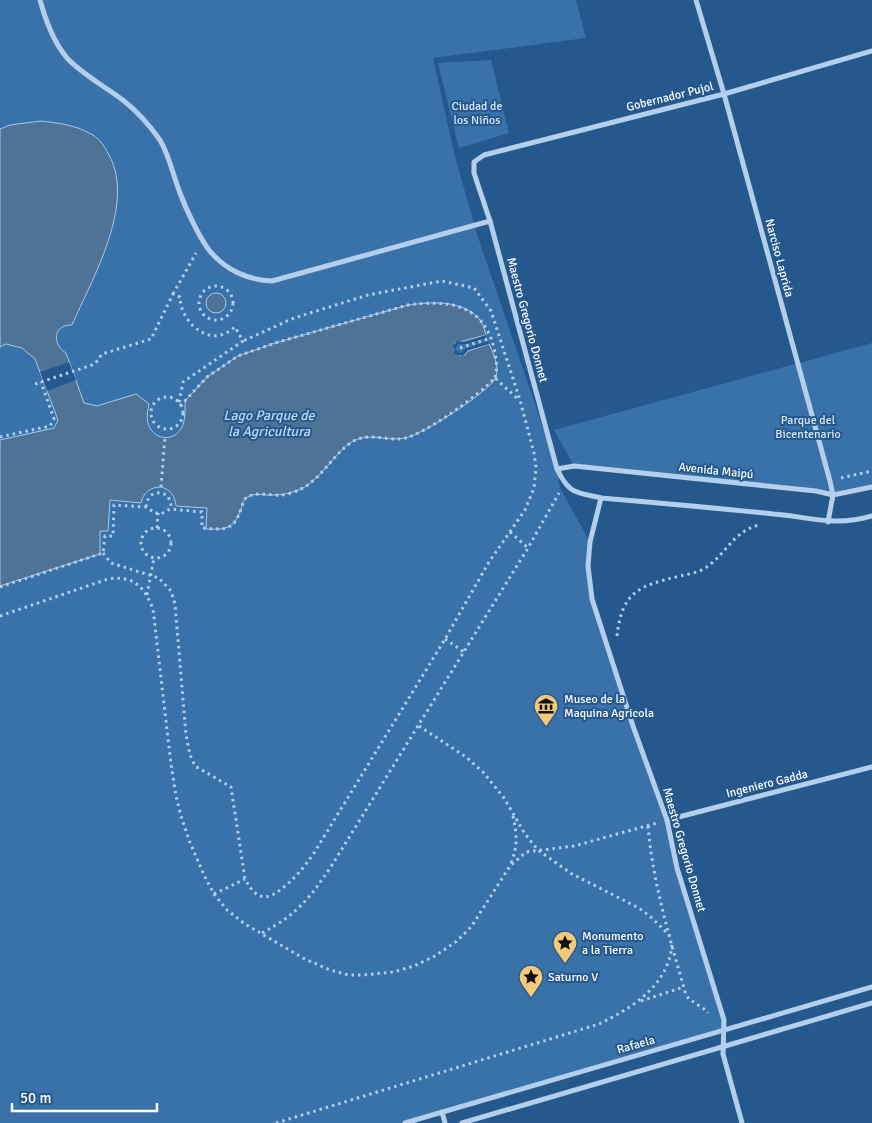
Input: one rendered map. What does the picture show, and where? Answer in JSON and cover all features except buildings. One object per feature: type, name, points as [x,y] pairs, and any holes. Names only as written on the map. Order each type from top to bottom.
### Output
[{"type":"street","points":[[40,0],[55,41],[68,58],[82,71],[126,102],[144,119],[160,141],[170,161],[180,193],[204,240],[210,250],[229,268],[257,281],[272,281],[490,221]]},
{"type":"street","name":"Narciso Laprida","points":[[696,0],[724,94],[830,481],[833,495],[828,522]]},
{"type":"street","name":"Gobernador Pujol","points":[[474,162],[484,155],[724,94],[872,51]]},
{"type":"street","name":"Maestro Gregorio Donnet","points":[[474,162],[474,173],[490,221],[557,469],[564,484]]},
{"type":"street","name":"Avenida Maipú","points":[[557,469],[574,466],[816,491],[833,495],[872,486]]},
{"type":"street","points":[[564,484],[576,493],[601,498],[786,515],[828,522],[854,521],[872,516]]},
{"type":"street","name":"Maestro Gregorio Donnet","points":[[601,498],[590,542],[588,566],[592,599],[633,726],[668,820],[677,868],[724,1020],[723,1054],[742,1123]]},
{"type":"street","name":"Ingeniero Gadda","points":[[668,820],[872,767]]},
{"type":"street","name":"Rafaela","points":[[405,1123],[872,987]]},
{"type":"street","name":"Rafaela","points":[[462,1123],[872,1003]]},
{"type":"street","points":[[442,1112],[445,1123]]},
{"type":"path","points":[[35,384],[78,368],[95,364],[102,354],[151,339],[173,294],[204,240]]},
{"type":"path","points":[[179,405],[175,400],[164,398],[155,403],[151,412],[154,423],[165,429],[177,426],[182,417],[179,405],[183,382],[243,341],[294,318],[368,295],[442,281],[474,288],[491,311],[520,400],[534,453],[536,477],[526,510],[489,562],[445,639],[314,853],[299,874],[274,896],[264,898],[258,896],[250,889],[244,879],[231,787],[195,766],[190,755],[186,735],[174,597],[168,586],[159,578],[112,563],[103,553],[105,536],[113,536],[114,505],[146,507],[158,514],[170,509],[202,512],[202,528],[222,530],[228,528],[236,521],[243,501],[247,497],[258,494],[281,495],[298,491],[316,479],[345,448],[362,437],[401,439],[413,436],[455,411],[486,388],[495,378],[497,361],[487,327],[473,313],[459,306],[429,302],[408,305],[275,343],[238,356],[207,377],[179,405]]},
{"type":"path","points":[[216,286],[222,287],[230,294],[233,304],[229,315],[213,320],[208,318],[200,309],[200,298],[206,289],[216,286]]},
{"type":"path","points":[[173,294],[180,297],[180,307],[184,316],[197,329],[213,335],[221,335],[235,327],[243,341]]},
{"type":"path","points":[[460,348],[491,338]]},
{"type":"path","points":[[495,378],[520,400]]},
{"type":"path","points":[[0,437],[50,426],[54,419],[41,382]]},
{"type":"path","points":[[160,487],[165,438]]},
{"type":"path","points":[[830,481],[872,471]]},
{"type":"path","points":[[262,933],[284,921],[312,895],[419,726],[528,548],[564,484]]},
{"type":"path","points":[[146,507],[149,497],[160,492],[168,496],[171,504],[170,509]]},
{"type":"path","points":[[157,528],[158,514]]},
{"type":"path","points":[[617,639],[619,619],[623,606],[635,591],[664,580],[705,569],[737,536],[751,527],[767,525]]},
{"type":"path","points":[[157,528],[166,532],[170,537],[170,547],[165,555],[154,558],[146,554],[141,541],[145,532],[157,528]]},
{"type":"path","points":[[510,532],[528,548]]},
{"type":"path","points":[[0,587],[103,553]]},
{"type":"path","points":[[148,595],[154,558]]},
{"type":"path","points":[[0,616],[108,579],[120,577],[138,584],[148,595],[153,609],[170,764],[180,816],[204,875],[214,894],[227,910],[245,924],[303,958],[330,970],[349,975],[393,972],[428,960],[457,941],[471,927],[510,866],[516,850],[517,834],[513,814]]},
{"type":"path","points":[[445,639],[464,652]]},
{"type":"path","points":[[419,726],[466,757],[483,772],[504,798],[525,834],[538,850],[572,874],[639,908],[670,936]]},
{"type":"path","points":[[510,866],[526,852],[574,846],[668,820]]},
{"type":"path","points":[[648,826],[651,856],[661,906],[684,988],[689,999],[707,1011],[714,1033]]},
{"type":"path","points":[[214,894],[244,879]]},
{"type":"path","points":[[276,1123],[599,1024],[645,997],[660,978],[671,955],[672,945]]},
{"type":"path","points":[[638,1002],[684,988]]},
{"type":"green space","points":[[0,0],[576,0],[586,38],[433,58],[455,157],[478,237],[557,469],[560,488],[590,542],[588,566],[592,599],[667,820],[677,868],[719,1007],[724,1031],[405,1123],[0,1123]]},
{"type":"green space","name":"Ciudad de los Niños","points":[[491,60],[509,133],[459,148],[438,63]]},
{"type":"green space","name":"Parque del Bicentenario","points":[[872,343],[872,485],[833,495],[574,466],[554,430]]},
{"type":"water","name":"Lago Parque de la Agricultura","points":[[41,121],[72,126],[96,137],[109,155],[116,174],[117,196],[114,218],[100,264],[72,325],[61,328],[57,336],[58,345],[66,353],[84,403],[97,406],[136,394],[149,404],[147,421],[154,433],[163,437],[173,436],[183,426],[185,401],[207,377],[238,356],[275,343],[408,305],[427,303],[456,305],[474,314],[481,321],[486,335],[455,343],[453,350],[460,356],[465,355],[468,351],[489,344],[497,367],[494,380],[479,395],[425,430],[405,438],[370,437],[357,440],[343,449],[318,476],[304,487],[285,494],[261,494],[247,498],[244,500],[237,519],[225,528],[206,529],[207,508],[176,506],[172,494],[161,487],[148,491],[143,496],[141,503],[110,500],[108,531],[100,531],[100,554],[0,586],[0,440],[54,428],[58,420],[35,359],[22,348],[6,344],[0,347],[0,129],[10,125]]},
{"type":"water","points":[[212,293],[220,293],[226,299],[226,307],[220,313],[212,313],[206,307],[206,299]]},
{"type":"pier","points":[[486,335],[487,338],[458,344],[455,350],[460,353],[467,348],[488,341],[489,344],[468,350],[463,356],[454,353],[453,346],[457,341],[465,342]]},
{"type":"pier","points":[[69,362],[76,380],[47,391],[40,372]]},
{"type":"place","name":"Museo de la Maquina Agricola","points":[[546,727]]},
{"type":"place","name":"Monumento a la Tierra","points":[[565,964]]},
{"type":"place","name":"Saturno V","points":[[531,998]]}]
